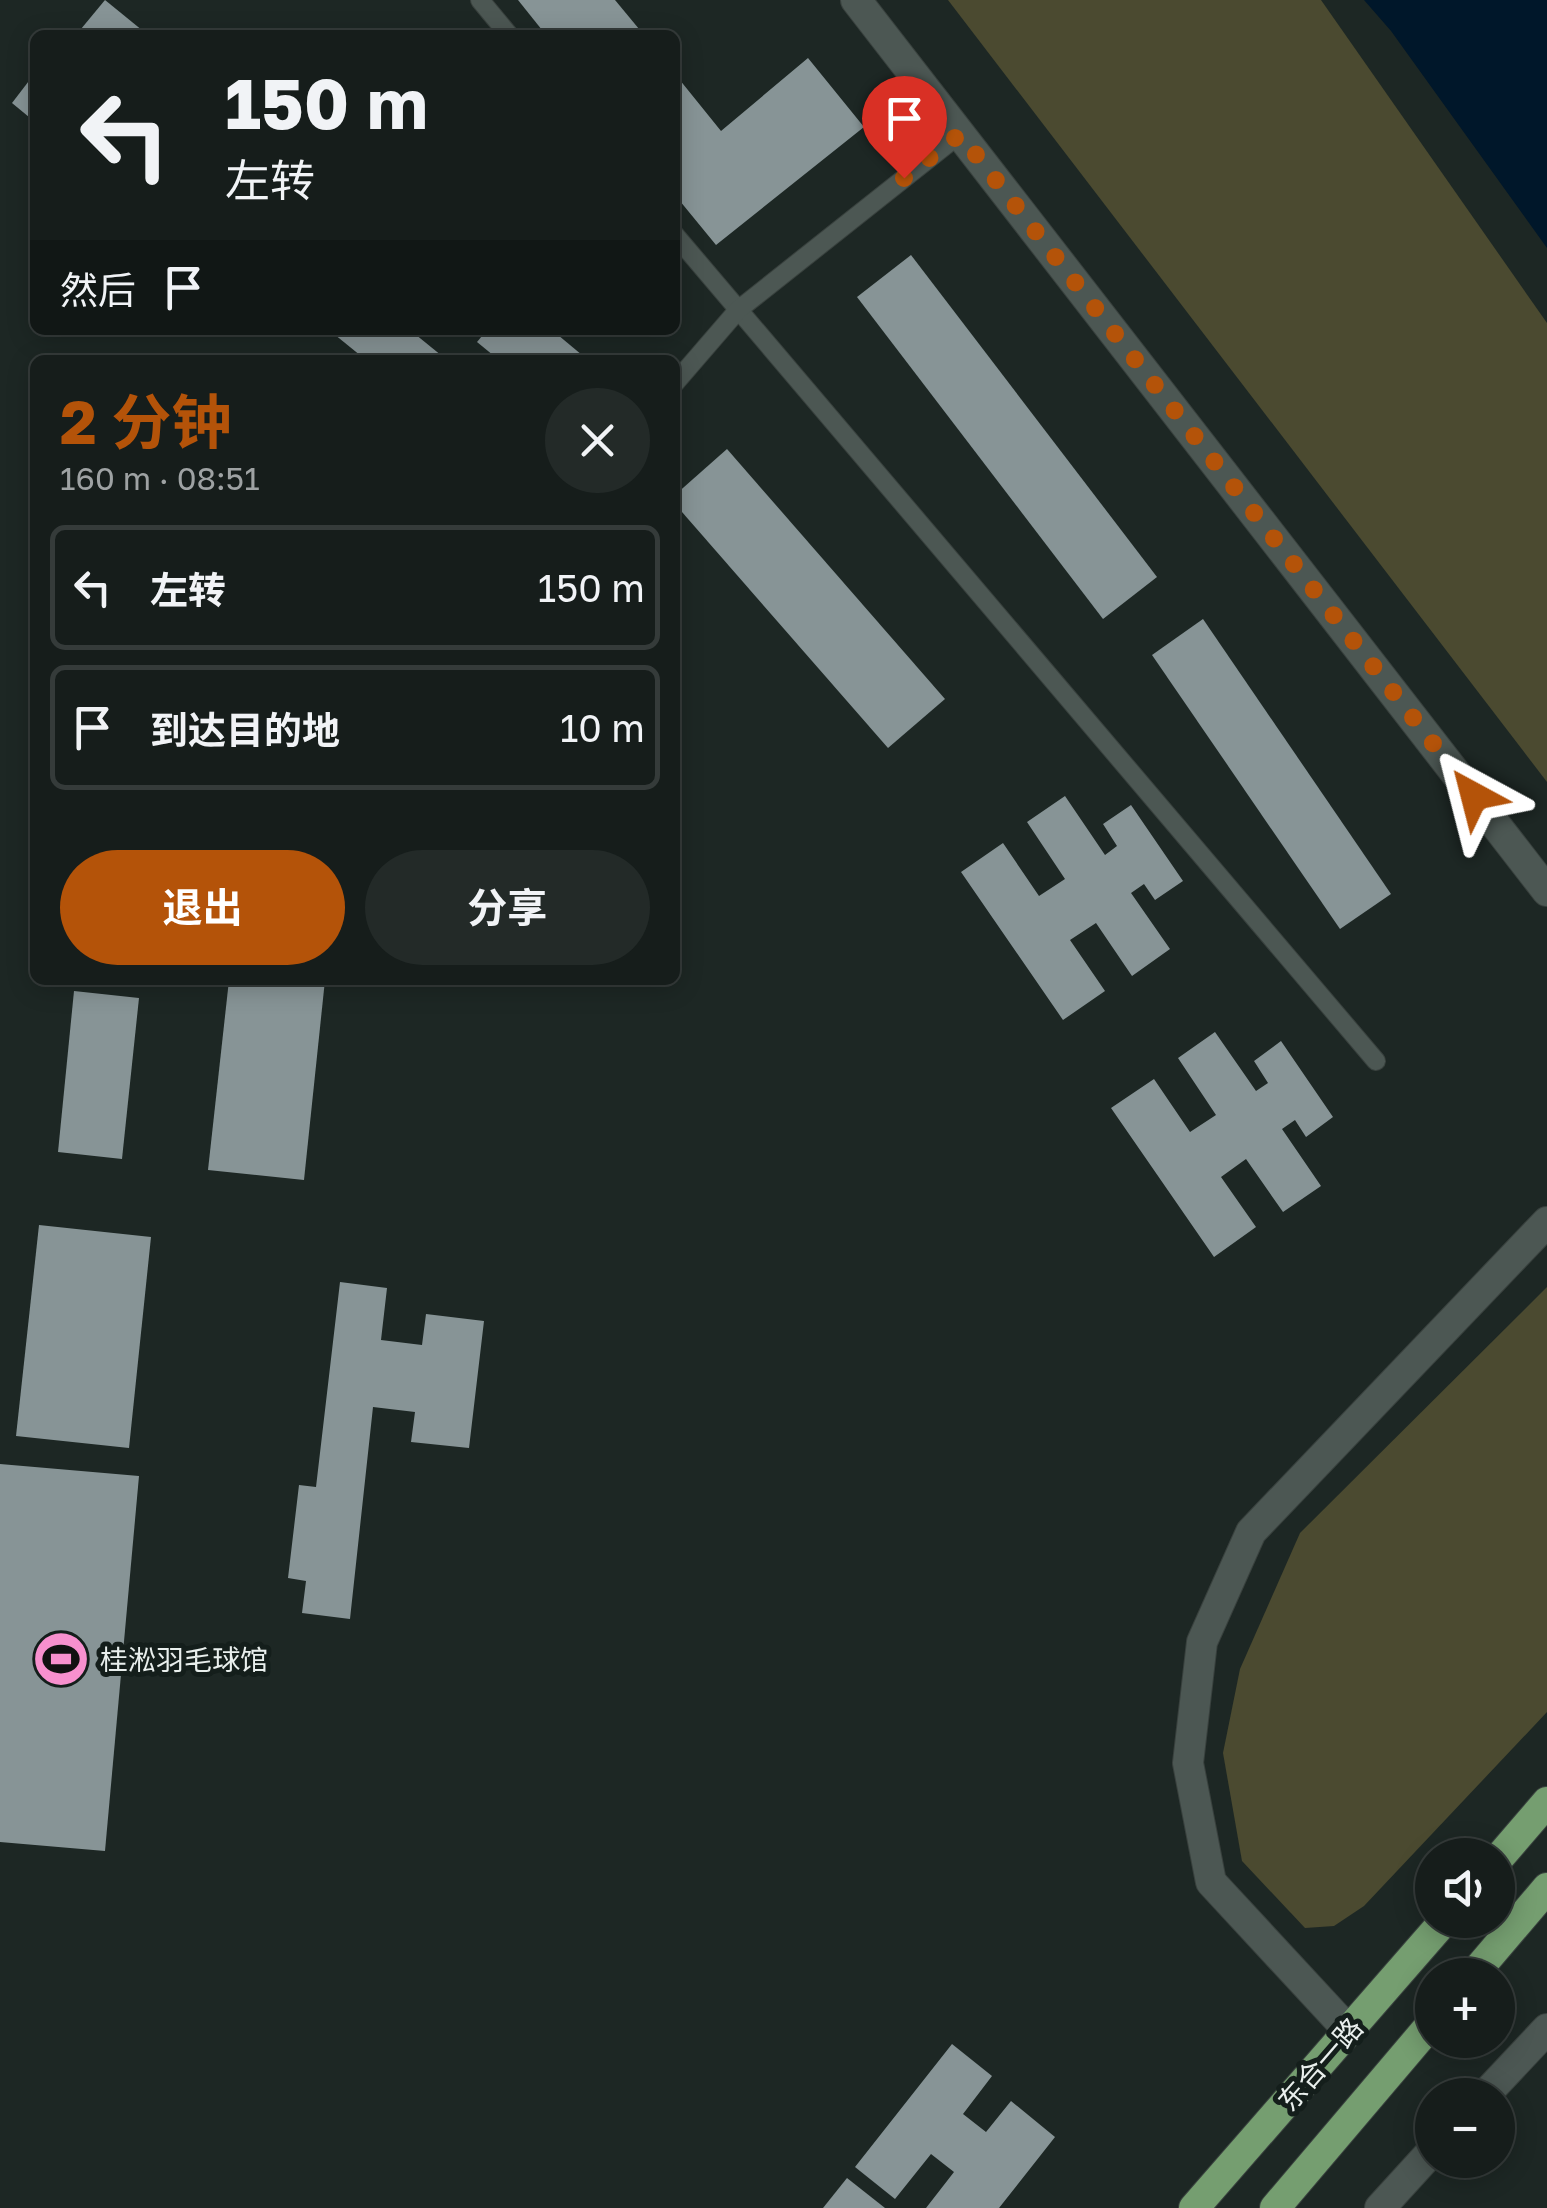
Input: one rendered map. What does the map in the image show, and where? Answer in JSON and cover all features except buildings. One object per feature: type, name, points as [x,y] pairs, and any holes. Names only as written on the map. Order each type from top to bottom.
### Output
[{"type":"main road","points":[[856,0],[1547,891]]},
{"type":"main road","points":[[1349,2031],[1211,1882],[1188,1763],[1202,1642],[1251,1532],[1547,1222]]},
{"type":"main road","points":[[1515,1839],[1547,1802]]},
{"type":"main road","points":[[1487,1958],[1547,1888]]},
{"type":"main road","name":"东合一路","points":[[1194,2208],[1429,1938]]},
{"type":"main road","points":[[1502,2078],[1547,2029]]},
{"type":"main road","points":[[1275,2208],[1415,2043]]},
{"type":"main road","points":[[1380,2208],[1415,2170]]},
{"type":"lane","points":[[480,0],[505,30]]},
{"type":"lane","points":[[680,377],[738,310],[960,134]]},
{"type":"lane","points":[[680,241],[1376,1061]]},
{"type":"shaded area","points":[[948,0],[1321,0],[1547,323],[1547,782]]},
{"type":"shaded area","points":[[1547,1287],[1547,1712],[1428,1838],[1415,1838],[1415,1852],[1364,1906],[1334,1926],[1305,1928],[1242,1861],[1223,1753],[1240,1669],[1300,1533]]},
{"type":"water","points":[[1364,0],[1547,0],[1547,248],[1391,31]]},
{"type":"place","name":"桂淞羽毛球馆","points":[[61,1659]]},
{"type":"route","points":[[904,178],[960,134],[1474,796]]}]
